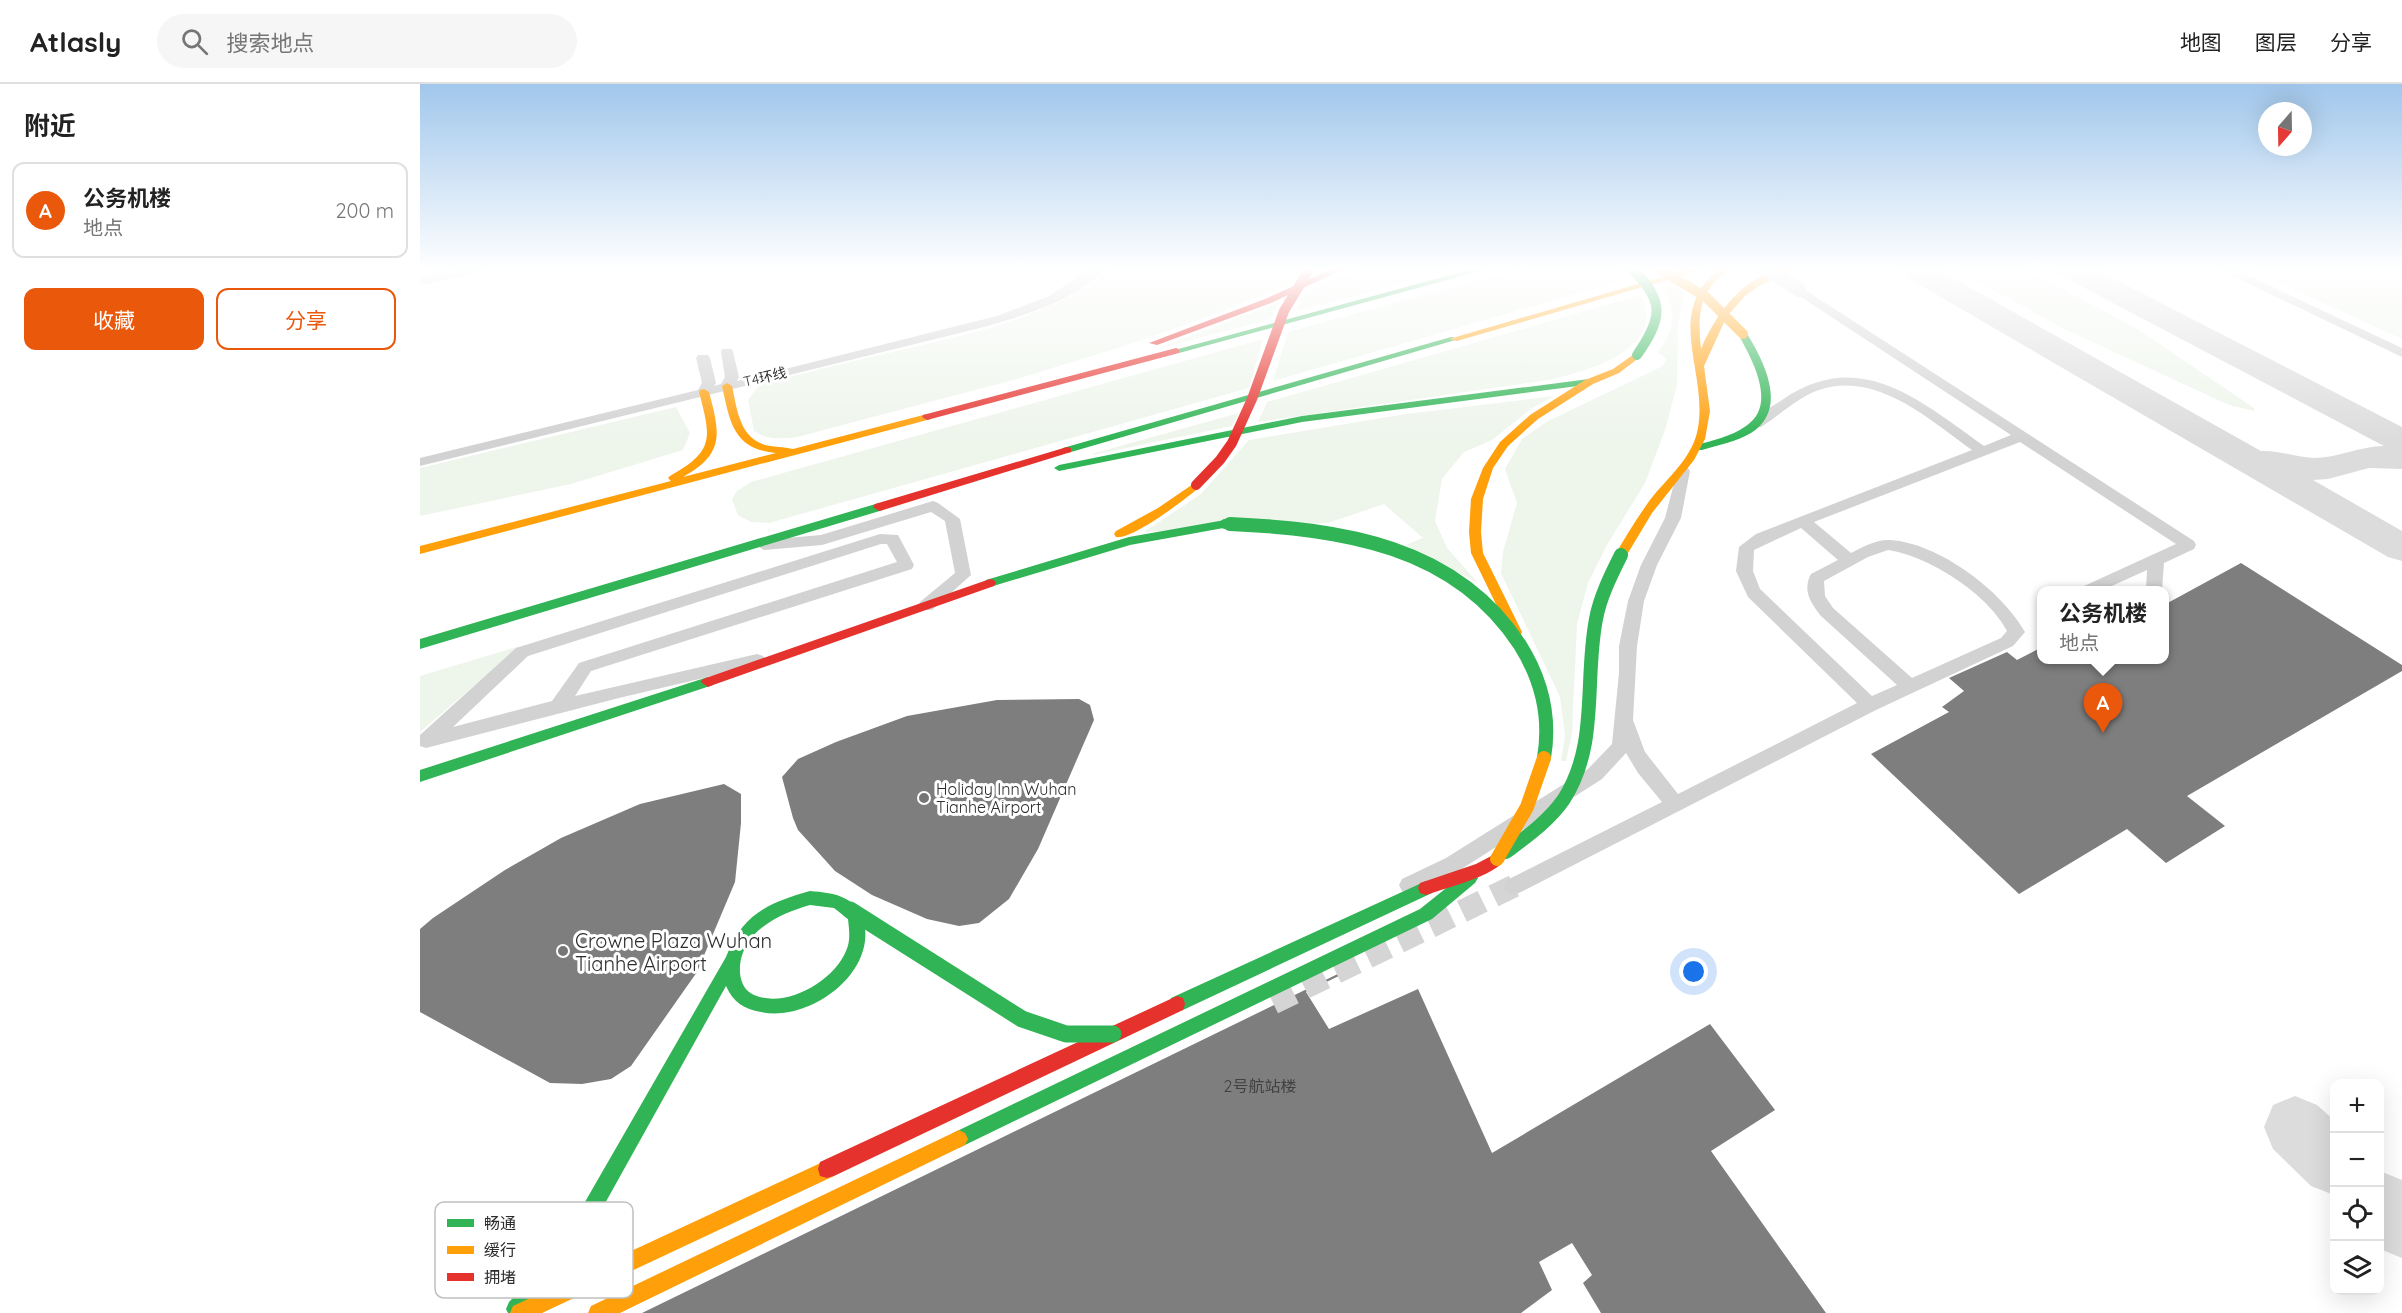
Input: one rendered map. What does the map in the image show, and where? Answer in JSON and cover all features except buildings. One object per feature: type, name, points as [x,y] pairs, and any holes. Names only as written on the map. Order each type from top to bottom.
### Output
[{"type":"main road","points":[[1042,387],[1204,325]]},
{"type":"main road","points":[[420,776],[696,688],[815,647],[1077,554],[1133,528],[1162,511],[1213,469],[1236,436],[1252,400],[1278,325]]},
{"type":"main road","points":[[420,549],[598,505],[1279,325]]},
{"type":"main road","points":[[420,644],[552,602],[646,578],[1103,439],[1502,325]]},
{"type":"main road","points":[[1497,859],[1526,808],[1540,773],[1546,750],[1548,724],[1539,678],[1484,571],[1478,553],[1475,532],[1477,499],[1488,468],[1504,444],[1534,417],[1589,382],[1616,371],[1637,355],[1657,325]]},
{"type":"main road","points":[[633,1296],[1426,914],[1481,869],[1530,835],[1565,798],[1585,754],[1597,619],[1609,579],[1621,555],[1658,496],[1683,471],[1698,448],[1705,413],[1704,380],[1692,325]]},
{"type":"main road","points":[[1700,364],[1716,325]]},
{"type":"main road","points":[[1698,448],[1756,424],[1763,412],[1765,388],[1755,353],[1734,325]]},
{"type":"main road","points":[[923,495],[1302,419],[1589,382]]},
{"type":"main road","points":[[727,386],[736,429],[743,440],[777,451],[802,451]]},
{"type":"main road","points":[[643,493],[683,474],[701,460],[712,446],[715,434],[704,392]]},
{"type":"main road","points":[[446,529],[510,517],[598,505]]},
{"type":"main road","points":[[1077,554],[1171,531],[1225,524],[1265,524],[1326,531],[1392,547],[1450,574],[1473,590],[1505,619],[1518,636]]},
{"type":"main road","points":[[496,635],[646,578]]},
{"type":"main road","points":[[633,1260],[1416,891],[1481,869]]},
{"type":"main road","points":[[595,1202],[730,963],[734,952],[749,929],[771,911],[784,905],[810,898],[833,900],[1022,1019],[1066,1034],[1113,1034]]},
{"type":"main road","points":[[730,963],[729,975],[737,994],[757,1005],[783,1006],[811,997],[836,980],[852,959],[857,948],[859,927],[850,910]]},
{"type":"main road","points":[[513,1313],[527,1298]]},
{"type":"main road","points":[[520,1313],[552,1298]]},
{"type":"main road","points":[[598,1313],[629,1298]]},
{"type":"street","name":"T4环线","points":[[420,462],[978,325]]},
{"type":"street","points":[[1853,325],[2188,545],[2101,586]]},
{"type":"street","points":[[2345,325],[2402,352]]},
{"type":"street","points":[[727,352],[732,377],[727,386]]},
{"type":"street","points":[[703,358],[709,383],[704,392]]},
{"type":"street","points":[[1756,424],[1812,387],[1836,381],[1865,382],[1894,392],[1982,450]]},
{"type":"street","points":[[1870,705],[1754,593],[1745,580],[1742,561],[1747,547],[1762,538],[1803,521],[2022,436]]},
{"type":"street","points":[[633,1259],[1453,864],[1595,774],[1621,746],[1625,717],[1628,646],[1636,601],[1649,565],[1673,518],[1683,471]]},
{"type":"street","points":[[754,546],[822,540],[933,506],[952,519],[963,575],[923,609]]},
{"type":"street","points":[[1803,521],[1850,561]]},
{"type":"street","points":[[423,742],[522,652],[880,539],[892,538],[906,565],[585,666],[558,707]]},
{"type":"street","points":[[1514,886],[1870,705],[2007,642],[2016,632],[2013,623],[1992,600],[1927,555],[1886,545],[1817,578],[1813,588],[1816,599],[1827,612],[1909,686]]},
{"type":"street","points":[[2154,586],[2157,560]]},
{"type":"street","points":[[423,742],[558,707],[815,647]]},
{"type":"street","points":[[1625,717],[1627,735],[1638,757],[1675,804]]},
{"type":"street","points":[[520,1313],[551,1298]]},
{"type":"shaded area","points":[[1184,325],[1017,379],[797,437],[775,438],[754,431],[748,400],[757,388],[768,382],[992,327]]},
{"type":"shaded area","points":[[1218,325],[1247,325],[1161,348]]},
{"type":"shaded area","points":[[1312,325],[1467,325],[1273,381],[1288,332]]},
{"type":"shaded area","points":[[1535,325],[1644,325],[1634,344],[1619,355],[1583,371],[1549,380],[1258,422],[1267,402]]},
{"type":"shaded area","points":[[1671,325],[1678,325],[1677,385],[1665,430],[1645,483],[1607,545],[1588,583],[1577,624],[1572,733],[1566,761],[1561,761],[1565,736],[1560,697],[1501,573],[1503,552],[1517,503],[1505,469],[1522,439],[1548,421],[1663,366],[1666,359],[1658,352]]},
{"type":"shaded area","points":[[2057,325],[2131,325],[2254,408],[2254,411],[2229,405]]},
{"type":"shaded area","points":[[2372,325],[2402,325],[2402,338]]},
{"type":"shaded area","points":[[1263,339],[1249,388],[769,523],[751,522],[738,515],[732,499],[737,491],[751,482]]},
{"type":"shaded area","points":[[1554,396],[1531,409],[1492,440],[1464,452],[1442,479],[1435,521],[1447,548],[1478,583],[1406,545],[1423,538],[1384,504],[1328,523],[1144,532],[1201,494],[1249,440],[1406,414]]},
{"type":"shaded area","points":[[676,407],[690,433],[683,450],[571,484],[420,516],[420,468]]},
{"type":"shaded area","points":[[1239,413],[1232,426],[1093,455],[1095,453]]},
{"type":"shaded area","points":[[520,646],[420,732],[420,676]]},
{"type":"taxiway","points":[[2012,325],[2402,548]]},
{"type":"taxiway","points":[[2179,325],[2402,441]]},
{"type":"taxiway","points":[[2264,462],[2313,469],[2328,468],[2368,457],[2402,458]]},
{"type":"taxiway","points":[[2295,1127],[2330,1159]]},
{"type":"taxiway","points":[[2384,1208],[2402,1225]]},
{"type":"tunnel","points":[[1273,1003],[1514,886]]},
{"type":"traffic: fast","points":[[1176,351],[1272,325]]},
{"type":"traffic: fast","points":[[1637,355],[1654,325]]},
{"type":"traffic: fast","points":[[1698,448],[1742,433],[1755,425],[1763,415],[1766,404],[1764,380],[1743,334]]},
{"type":"traffic: fast","points":[[1067,450],[1454,339]]},
{"type":"traffic: fast","points":[[1059,468],[1302,419],[1589,382]]},
{"type":"traffic: fast","points":[[420,644],[879,507]]},
{"type":"traffic: fast","points":[[990,583],[1129,541],[1225,524]]},
{"type":"traffic: fast","points":[[1225,524],[1313,530],[1357,538],[1399,550],[1438,568],[1474,592],[1505,622],[1535,672],[1546,708],[1547,733],[1544,758]]},
{"type":"traffic: fast","points":[[1506,852],[1551,815],[1575,779],[1583,757],[1587,735],[1596,619],[1603,594],[1621,555]]},
{"type":"traffic: fast","points":[[420,776],[708,682]]},
{"type":"traffic: fast","points":[[959,1139],[1426,914],[1470,878]]},
{"type":"traffic: fast","points":[[1177,1004],[1426,888]]},
{"type":"traffic: fast","points":[[810,898],[837,902],[851,912],[856,920],[858,937],[854,953],[833,982],[818,993],[801,1001],[784,1005],[768,1006],[751,1003],[740,995],[734,985],[733,959],[738,945],[762,917],[782,907],[810,898]]},
{"type":"traffic: fast","points":[[850,910],[1022,1019],[1066,1034],[1113,1034]]},
{"type":"traffic: fast","points":[[595,1202],[730,963]]},
{"type":"traffic: fast","points":[[516,1309],[527,1298]]},
{"type":"traffic: slow","points":[[1454,339],[1502,325]]},
{"type":"traffic: slow","points":[[1621,555],[1658,497],[1685,466],[1700,439],[1704,411],[1695,325]]},
{"type":"traffic: slow","points":[[1700,364],[1717,325]]},
{"type":"traffic: slow","points":[[1734,325],[1743,334]]},
{"type":"traffic: slow","points":[[1516,632],[1477,553],[1475,532],[1477,499],[1488,468],[1504,444],[1534,417],[1589,382],[1616,371],[1637,355]]},
{"type":"traffic: slow","points":[[727,386],[737,426],[742,435],[749,442],[759,446],[772,450],[789,451]]},
{"type":"traffic: slow","points":[[674,478],[701,461],[712,443],[713,433],[704,392]]},
{"type":"traffic: slow","points":[[420,550],[927,417]]},
{"type":"traffic: slow","points":[[1120,534],[1162,511],[1196,485]]},
{"type":"traffic: slow","points":[[1497,859],[1527,807],[1544,758]]},
{"type":"traffic: slow","points":[[633,1296],[959,1139]]},
{"type":"traffic: slow","points":[[633,1260],[827,1169]]},
{"type":"traffic: slow","points":[[520,1313],[552,1298]]},
{"type":"traffic: slow","points":[[598,1313],[629,1298]]},
{"type":"traffic: jam","points":[[1154,343],[1202,325]]},
{"type":"traffic: jam","points":[[1196,485],[1220,460],[1232,443],[1252,399],[1278,325]]},
{"type":"traffic: jam","points":[[927,417],[1176,351]]},
{"type":"traffic: jam","points":[[879,507],[1067,450]]},
{"type":"traffic: jam","points":[[708,682],[990,583]]},
{"type":"traffic: jam","points":[[1426,888],[1481,869],[1497,859]]},
{"type":"traffic: jam","points":[[827,1169],[1177,1004]]},
{"type":"place","name":"公务机楼","points":[[2103,733]]},
{"type":"place","name":"Holiday Inn Wuhan Tianhe Airport","points":[[924,798]]},
{"type":"place","name":"Crowne Plaza Wuhan Tianhe Airport","points":[[563,951]]}]
